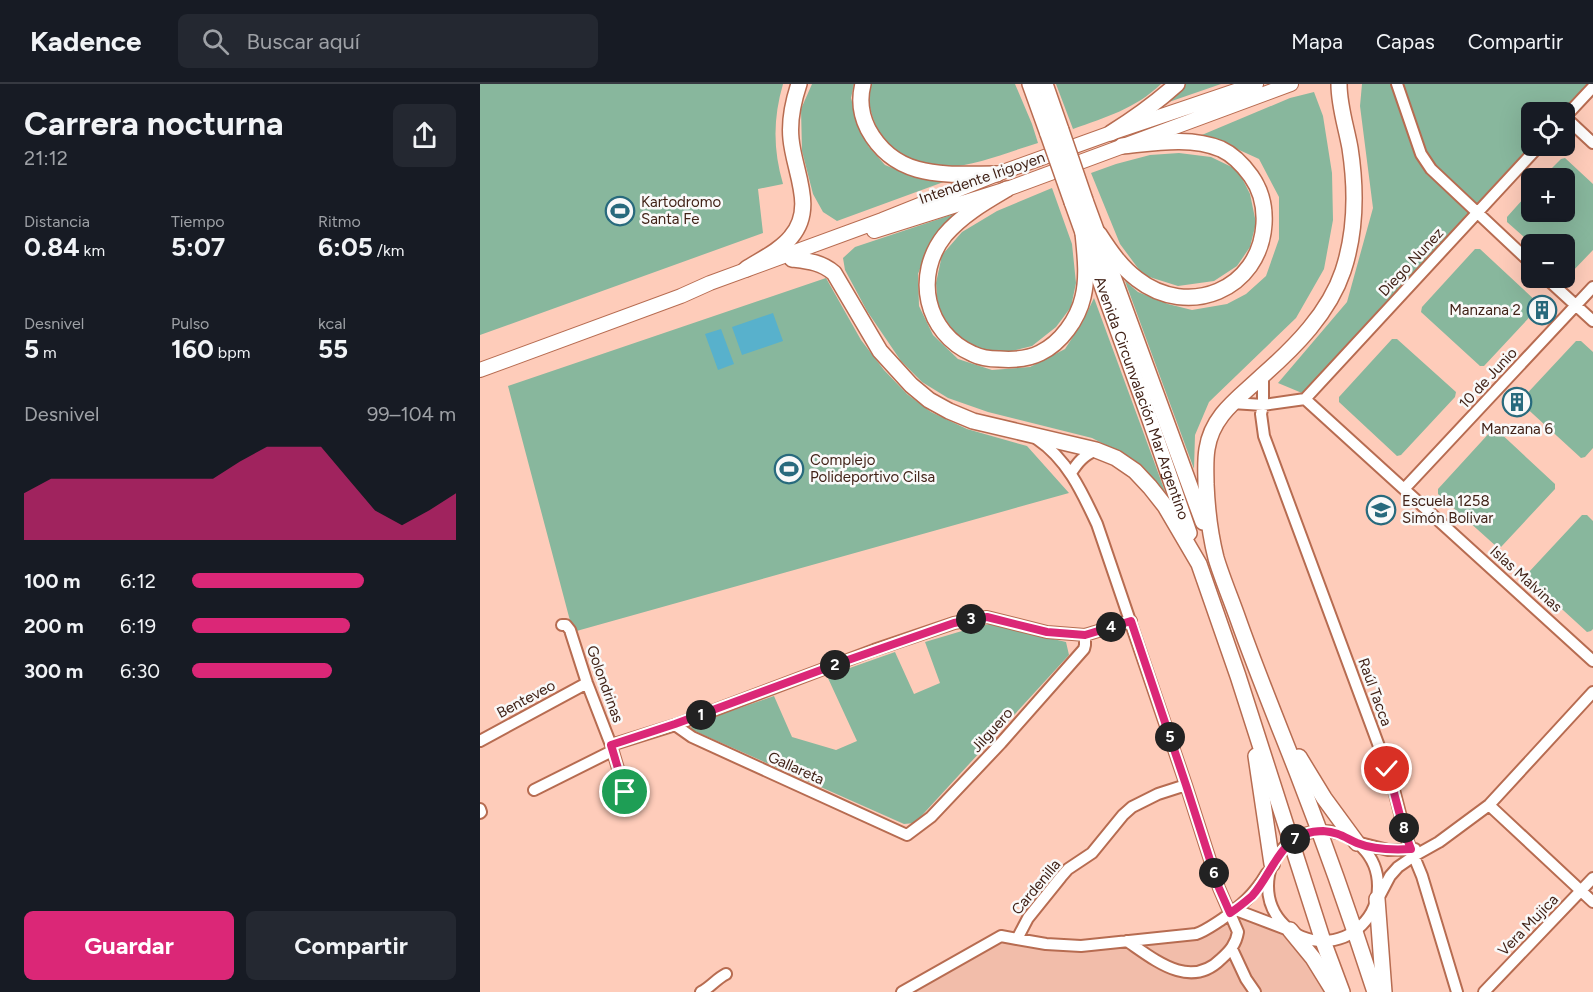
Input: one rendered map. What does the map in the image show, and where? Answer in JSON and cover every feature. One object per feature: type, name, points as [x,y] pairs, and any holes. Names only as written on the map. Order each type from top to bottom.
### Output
[{"type":"highway","points":[[746,269],[786,243],[800,225],[803,215],[803,198],[793,158],[791,138],[791,119],[799,84]]},
{"type":"highway","points":[[862,84],[861,103],[866,125],[891,158],[911,169],[927,172],[997,174]]},
{"type":"highway","points":[[1030,84],[1054,132],[1079,201],[1118,262],[1137,280],[1159,292],[1183,297],[1204,296],[1219,292],[1245,273],[1254,261],[1259,248],[1264,232],[1265,215],[1261,195],[1240,162],[1221,149],[1188,142],[1122,146]]},
{"type":"highway","points":[[1111,133],[1158,102],[1177,84]]},
{"type":"highway","points":[[1339,84],[1340,104],[1350,149],[1353,180],[1348,254],[1335,290],[1315,322],[1263,376],[1223,411],[1212,430],[1207,449],[1207,508],[1216,559],[1320,831],[1375,992]]},
{"type":"highway","points":[[1045,85],[1054,132]]},
{"type":"highway","points":[[1007,189],[981,204],[958,221],[946,234],[937,247],[928,270],[926,285],[934,316],[943,332],[955,344],[974,355],[990,359],[1011,360],[1039,354],[1057,342],[1072,322],[1084,295],[1086,263],[1079,201]]},
{"type":"highway","name":"Avenida Circunvalación Mar Argentino","points":[[1083,233],[1199,564]]},
{"type":"highway","name":"Avenida Circunvalación Mar Argentino","points":[[1099,234],[1216,559]]},
{"type":"highway","points":[[792,259],[819,264],[834,273],[880,351],[911,385],[929,400],[973,421],[1096,450],[1116,458],[1135,471],[1150,487],[1171,516],[1199,564],[1323,941],[1342,992]]},
{"type":"highway","points":[[1250,714],[1272,864]]},
{"type":"highway","points":[[1280,727],[1324,798],[1357,843]]},
{"type":"highway","points":[[1377,899],[1384,992]]},
{"type":"highway","points":[[1290,930],[1313,958],[1334,992]]},
{"type":"main road","name":"Intendente Irigoyen","points":[[480,370],[681,296],[997,174],[1256,84]]},
{"type":"main road","name":"Intendente Irigoyen","points":[[681,296],[712,290],[792,259],[1007,189],[1290,84]]},
{"type":"street","points":[[1397,84],[1421,154],[1431,170],[1521,254]]},
{"type":"street","points":[[1575,106],[1593,87]]},
{"type":"street","points":[[1575,126],[1593,142]]},
{"type":"street","name":"Diego Nunez","points":[[1305,399],[1530,156]]},
{"type":"street","name":"10 de Junio","points":[[1404,489],[1593,287]]},
{"type":"street","points":[[1557,288],[1593,321]]},
{"type":"street","name":"Raúl Tacca","points":[[1263,376],[1262,425],[1264,436],[1380,749],[1457,992]]},
{"type":"street","points":[[1232,403],[1263,405],[1305,399]]},
{"type":"street","name":"Islas Malvinas","points":[[1305,399],[1593,661]]},
{"type":"street","points":[[1032,435],[1057,454],[1071,473],[1097,524],[1219,888],[1233,911],[1238,932],[1232,949],[1215,965],[1204,970],[1183,972],[1162,965],[1127,941]]},
{"type":"street","points":[[1071,473],[1086,454],[1096,450]]},
{"type":"street","points":[[534,790],[611,748],[866,653],[954,623],[993,618],[1047,632],[1085,635],[1131,621]]},
{"type":"street","name":"Golondrinas","points":[[562,625],[566,625],[570,630],[625,792]]},
{"type":"street","name":"Jilguero","points":[[907,835],[931,817],[1008,735],[1084,649],[1085,635]]},
{"type":"street","name":"Benteveo","points":[[480,741],[587,683]]},
{"type":"street","points":[[1017,939],[1046,945],[1081,946],[1203,932],[1252,895],[1280,852],[1305,834],[1320,831],[1340,834],[1357,843],[1388,850],[1413,852],[1424,849],[1439,842],[1489,806],[1593,693]]},
{"type":"street","name":"Gallareta","points":[[675,724],[692,737],[907,835]]},
{"type":"street","name":"Cardenilla","points":[[902,992],[1001,936],[1017,939],[1028,918],[1061,877],[1068,869],[1092,853],[1123,815],[1132,807],[1158,794],[1186,785]]},
{"type":"street","points":[[1489,806],[1593,902]]},
{"type":"street","points":[[1357,843],[1368,854],[1375,868],[1378,883],[1377,899]]},
{"type":"street","points":[[1233,911],[1290,930],[1304,938],[1323,941],[1336,939],[1355,931],[1369,917],[1390,876],[1413,852]]},
{"type":"street","points":[[1272,864],[1268,882],[1270,901],[1277,917],[1290,930]]},
{"type":"street","name":"Vera Mujica","points":[[1484,992],[1593,878]]},
{"type":"street","points":[[1232,949],[1246,980],[1255,992]]},
{"type":"street","points":[[701,992],[726,974]]},
{"type":"shaded area","points":[[1230,913],[1290,930],[1331,992],[902,992],[1001,936],[1046,944],[1196,934]]},
{"type":"green space","name":"Kartodromo Santa Fe","points":[[480,84],[783,84],[777,109],[776,146],[783,184],[758,189],[763,233],[480,335]]},
{"type":"green space","points":[[812,84],[854,84],[851,98],[858,126],[869,147],[885,165],[912,176],[949,180],[837,221],[823,212],[813,194],[802,151],[801,109]]},
{"type":"green space","points":[[871,84],[1015,84],[1038,143],[956,166],[940,168],[918,164],[897,153],[881,135],[870,107]]},
{"type":"green space","points":[[1056,84],[1161,84],[1130,106],[1073,129]]},
{"type":"green space","points":[[1185,84],[1221,84],[1166,103]]},
{"type":"green space","points":[[1362,84],[1587,84],[1573,102],[1521,102],[1521,156],[1302,393],[1278,383],[1347,302],[1373,208],[1360,106]]},
{"type":"green space","points":[[1314,92],[1323,116],[1332,173],[1333,220],[1324,269],[1296,318],[1209,402],[1195,435],[1194,469],[1125,281],[1138,292],[1168,304],[1192,310],[1227,304],[1246,294],[1266,276],[1279,239],[1279,197],[1259,159],[1226,144],[1197,137],[1290,98]]},
{"type":"green space","points":[[1179,153],[1211,157],[1238,170],[1250,194],[1256,223],[1250,247],[1237,266],[1214,281],[1178,286],[1143,275],[1120,244],[1091,173],[1150,155]]},
{"type":"green space","points":[[1565,158],[1593,184],[1593,250],[1575,269],[1575,234],[1521,234],[1507,222],[1507,217],[1521,201],[1521,222],[1575,222],[1575,168],[1552,168]]},
{"type":"green space","points":[[1052,188],[1072,244],[1076,283],[1071,307],[1056,327],[1032,346],[1004,353],[978,349],[958,337],[938,309],[936,283],[942,255],[962,232],[997,211]]},
{"type":"green space","points":[[960,212],[929,245],[918,274],[919,306],[933,335],[958,359],[992,370],[1030,367],[1065,349],[1082,323],[1094,298],[1170,505],[1133,459],[1092,438],[988,412],[948,398],[922,382],[901,361],[867,311],[845,270],[843,258],[855,247]]},
{"type":"green space","points":[[1475,249],[1480,249],[1538,303],[1538,308],[1484,366],[1480,366],[1421,312],[1422,307]]},
{"type":"green space","name":"Complejo Polideportivo Cilsa","points":[[826,278],[861,340],[884,370],[907,394],[931,412],[967,429],[1027,446],[1069,493],[573,632],[508,386]]},
{"type":"green space","points":[[1392,339],[1397,339],[1456,392],[1455,397],[1401,455],[1397,456],[1339,402],[1339,397]]},
{"type":"green space","points":[[1576,341],[1581,341],[1593,352],[1593,448],[1581,458],[1522,404],[1522,399]]},
{"type":"green space","points":[[1492,430],[1497,430],[1555,484],[1555,489],[1501,547],[1497,547],[1438,494],[1438,489]]},
{"type":"green space","points":[[1582,515],[1587,515],[1593,521],[1593,629],[1587,632],[1528,578],[1528,573]]},
{"type":"green space","points":[[989,624],[1066,642],[1069,655],[915,823],[904,824],[690,729],[693,724],[774,696],[792,737],[836,750],[857,741],[827,676],[895,652],[914,694],[940,683],[925,642]]},
{"type":"water","points":[[773,313],[783,341],[742,355],[732,327]]},
{"type":"water","points":[[721,329],[734,364],[718,370],[705,334]]},
{"type":"place","name":"Kartodromo Santa Fe","points":[[620,211]]},
{"type":"place","name":"Manzana 2","points":[[1542,310]]},
{"type":"place","name":"Manzana 6","points":[[1517,402]]},
{"type":"place","name":"Complejo Polideportivo Cilsa","points":[[789,469]]},
{"type":"place","name":"Escuela 1258 Simón Bolivar","points":[[1381,510]]},
{"type":"route","points":[[625,792],[611,745],[675,724],[874,650],[954,623],[987,617],[1047,632],[1085,635],[1131,621],[1219,888],[1230,913],[1252,895],[1280,852],[1305,834],[1320,831],[1333,832],[1357,843],[1379,849],[1411,849],[1387,769]]}]
